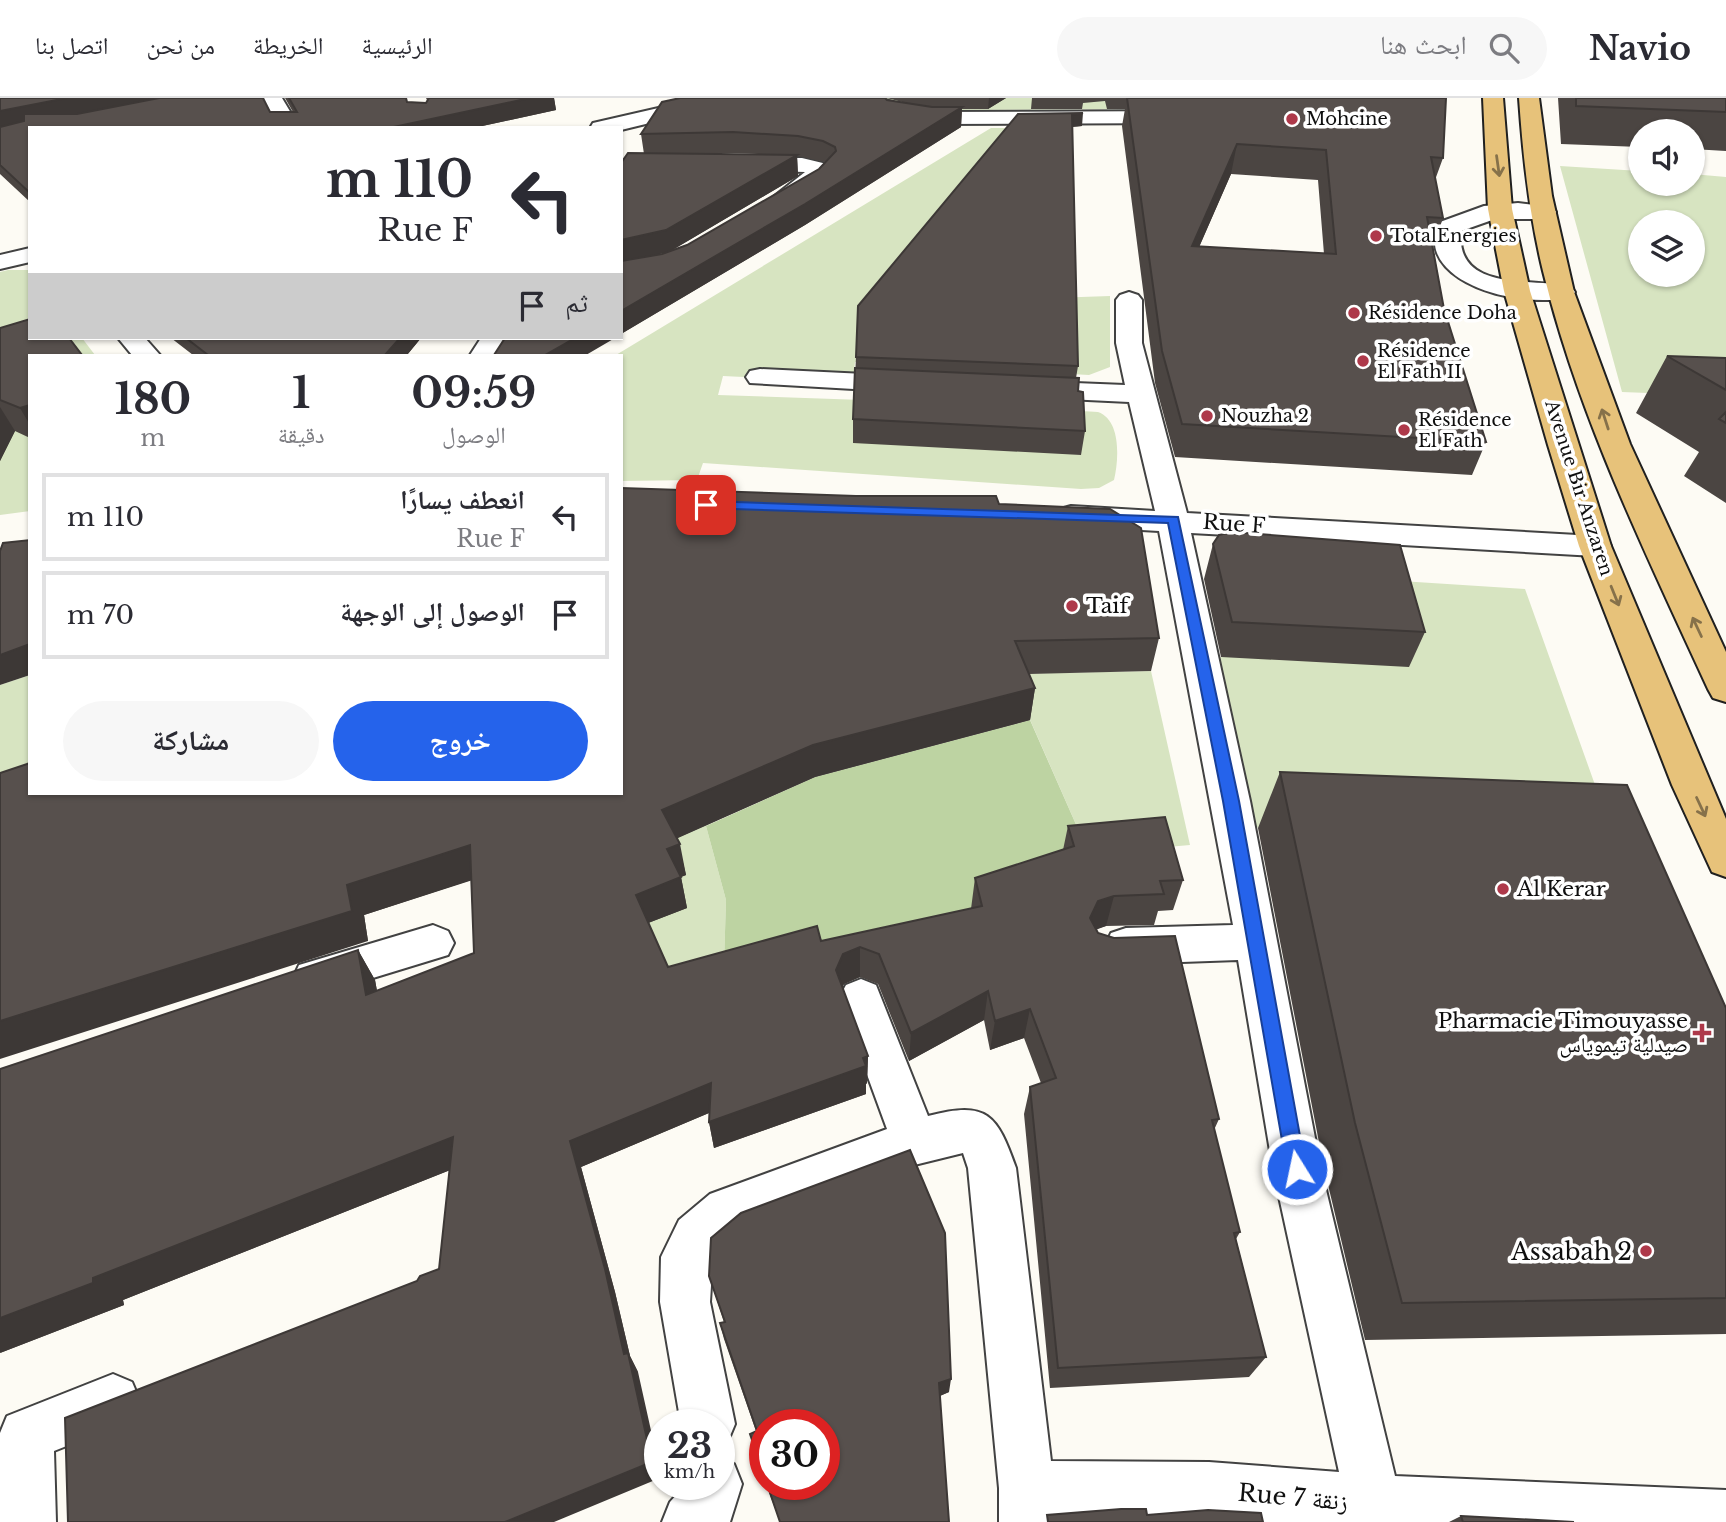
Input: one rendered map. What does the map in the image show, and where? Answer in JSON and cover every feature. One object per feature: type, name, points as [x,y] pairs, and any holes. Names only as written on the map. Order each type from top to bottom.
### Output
[{"type":"main road","name":"Avenue Bir Anzaren","points":[[1493,98],[1500,209],[1517,291],[1595,546],[1691,785],[1726,861]]},
{"type":"main road","points":[[1529,98],[1544,212],[1562,292],[1614,446],[1726,689]]},
{"type":"street","points":[[272,98],[288,125]]},
{"type":"street","points":[[606,106],[613,126],[729,98]]},
{"type":"street","points":[[877,98],[887,111],[907,117],[977,118],[1190,117],[1227,108],[1229,98]]},
{"type":"street","points":[[720,165],[802,165],[823,170],[810,182],[767,208]]},
{"type":"street","points":[[1544,212],[1500,209],[1450,227],[1446,239],[1448,252],[1454,265],[1468,276],[1517,291],[1562,292]]},
{"type":"street","points":[[0,262],[28,256]]},
{"type":"street","points":[[1129,300],[1129,343],[1173,520],[1256,942],[1297,1169],[1376,1512]]},
{"type":"street","points":[[133,340],[145,354]]},
{"type":"street","points":[[760,377],[931,385]]},
{"type":"street","points":[[998,388],[1142,394]]},
{"type":"street","name":"Rue F","points":[[1037,515],[1173,520],[1538,545],[1595,546]]},
{"type":"street","points":[[1106,947],[1256,942]]},
{"type":"street","points":[[272,992],[433,943]]},
{"type":"street","points":[[862,998],[915,1142]]},
{"type":"street","points":[[705,1409],[685,1302],[686,1256],[695,1237],[727,1211],[915,1142],[951,1132],[970,1131],[982,1139],[990,1155],[1027,1505]]},
{"type":"street","points":[[28,1522],[13,1441],[156,1384]]},
{"type":"street","name":"Rue 7 زنقة","points":[[1027,1505],[1209,1490],[1376,1512],[1726,1518]]},
{"type":"street","points":[[690,1522],[709,1505],[710,1500]]},
{"type":"green space","points":[[886,98],[1217,98],[1181,109],[956,110],[892,104]]},
{"type":"green space","points":[[991,128],[1015,128],[873,304],[1110,296],[1110,367],[1089,375],[855,362],[853,382],[723,376],[718,395],[949,403],[1098,412],[1111,423],[1114,431],[1117,462],[1114,480],[1099,488],[1081,489],[703,463],[697,480],[623,481],[623,354],[618,354]]},
{"type":"green space","points":[[1560,166],[1628,170],[1628,196],[1705,196],[1705,175],[1726,177],[1726,396],[1622,392]]},
{"type":"green space","points":[[28,270],[28,340],[84,340],[94,354],[28,354],[28,511],[0,515],[0,272]]},
{"type":"green space","points":[[1385,580],[1525,589],[1614,838],[1382,834],[1250,827],[1215,658],[1223,657]]},
{"type":"green space","points":[[1151,671],[1190,845],[1089,854],[1010,674]]},
{"type":"green space","points":[[28,676],[28,794],[0,813],[0,685]]},
{"type":"green space","points":[[1030,720],[1089,854],[974,938],[826,980],[724,964],[726,900],[706,826],[815,777]]},
{"type":"green space","points":[[718,820],[706,826],[726,900],[724,964],[479,1049],[643,925],[674,880],[685,875],[576,875]]},
{"type":"building","points":[[0,98],[67,98],[0,111]]},
{"type":"building","points":[[159,98],[263,98],[270,112],[297,112],[289,98],[406,98],[407,102],[426,103],[429,98],[530,98],[398,126],[28,126],[28,191],[0,165],[0,127],[24,121],[24,114],[77,114]]},
{"type":"building","points":[[680,98],[885,98],[932,107],[962,107],[805,204],[623,310],[623,261],[662,254],[687,245],[819,169],[836,151],[835,147],[823,141],[798,136],[733,132],[641,134],[662,102]]},
{"type":"building","points":[[1127,98],[1446,98],[1443,158],[1431,157],[1443,218],[1427,217],[1444,309],[1486,442],[1182,424],[1162,351]],"holes":[[[1237,144],[1326,150],[1336,254],[1192,246]]]},
{"type":"building","points":[[1576,98],[1726,98],[1726,112],[1576,106]]},
{"type":"building","points":[[1083,113],[1072,115],[1078,366],[856,357],[858,306],[1018,114]]},
{"type":"building","points":[[628,153],[797,155],[666,230],[623,240],[623,160]]},
{"type":"building","points":[[28,320],[28,340],[71,340],[81,354],[28,354],[28,406],[20,408],[0,400],[0,328]]},
{"type":"building","points":[[189,340],[398,340],[386,354],[207,354]]},
{"type":"building","points":[[504,340],[571,340],[547,354],[495,354]]},
{"type":"building","points":[[1667,356],[1726,358],[1726,390]]},
{"type":"building","points":[[855,368],[1079,378],[1078,391],[1083,392],[1085,431],[853,419]]},
{"type":"building","points":[[1726,412],[1726,423],[1719,419]]},
{"type":"building","points":[[623,488],[856,496],[996,496],[999,504],[1110,509],[1141,528],[1159,638],[1015,641],[1035,688],[813,745],[662,810],[680,844],[667,849],[681,877],[636,895],[668,967],[817,926],[821,941],[982,906],[975,878],[1074,846],[1068,826],[1165,817],[1183,880],[1160,881],[1164,894],[1114,896],[1098,901],[1090,918],[1098,933],[1114,938],[1175,936],[1219,1119],[1212,1120],[1240,1232],[1234,1233],[1266,1357],[1058,1368],[1030,1087],[1056,1078],[1030,1009],[995,1021],[988,991],[911,1033],[879,954],[860,947],[843,954],[836,970],[868,1056],[863,1058],[866,1066],[709,1122],[711,1083],[570,1141],[605,1269],[624,1354],[628,1353],[644,1426],[644,1465],[505,1522],[68,1522],[65,1418],[417,1281],[420,1276],[439,1269],[453,1137],[93,1278],[93,1283],[0,1318],[0,1069],[358,950],[366,995],[474,953],[470,845],[347,885],[352,911],[0,1021],[0,773],[28,764],[28,795],[623,795]]},
{"type":"building","points":[[1232,532],[1400,545],[1425,632],[1232,622],[1213,544],[1219,535]]},
{"type":"building","points":[[28,540],[28,645],[0,655],[0,551],[3,543]]},
{"type":"building","points":[[1280,772],[1627,785],[1726,1008],[1726,1298],[1402,1303],[1355,1123]]},
{"type":"building","points":[[910,1150],[945,1233],[951,1379],[939,1383],[949,1522],[780,1522],[772,1500],[840,1500],[840,1409],[749,1409],[720,1323],[725,1322],[709,1276],[711,1238],[741,1213]]},
{"type":"building","points":[[1146,1509],[1147,1515],[1208,1510],[1261,1513],[1263,1522],[1048,1522],[1047,1515]]},
{"type":"building","points":[[1461,1516],[1574,1522],[1463,1522]]},
{"type":"place","name":"Mohcine","points":[[1292,119]]},
{"type":"place","name":"TotalEnergies","points":[[1376,236]]},
{"type":"place","name":"Résidence Doha","points":[[1354,313]]},
{"type":"place","name":"Résidence El Fath II","points":[[1363,361]]},
{"type":"place","name":"Nouzha 2","points":[[1207,416]]},
{"type":"place","name":"Résidence El Fath","points":[[1404,430]]},
{"type":"place","name":"Taif","points":[[1072,606]]},
{"type":"place","name":"Al Kerar","points":[[1503,889]]},
{"type":"place","name":"Pharmacie Timouyasse صيدلية تيموياس","points":[[1702,1033]]},
{"type":"place","name":"Assabah 2","points":[[1646,1251]]},
{"type":"route","points":[[706,505],[1173,520],[1231,801],[1297,1169]]}]
